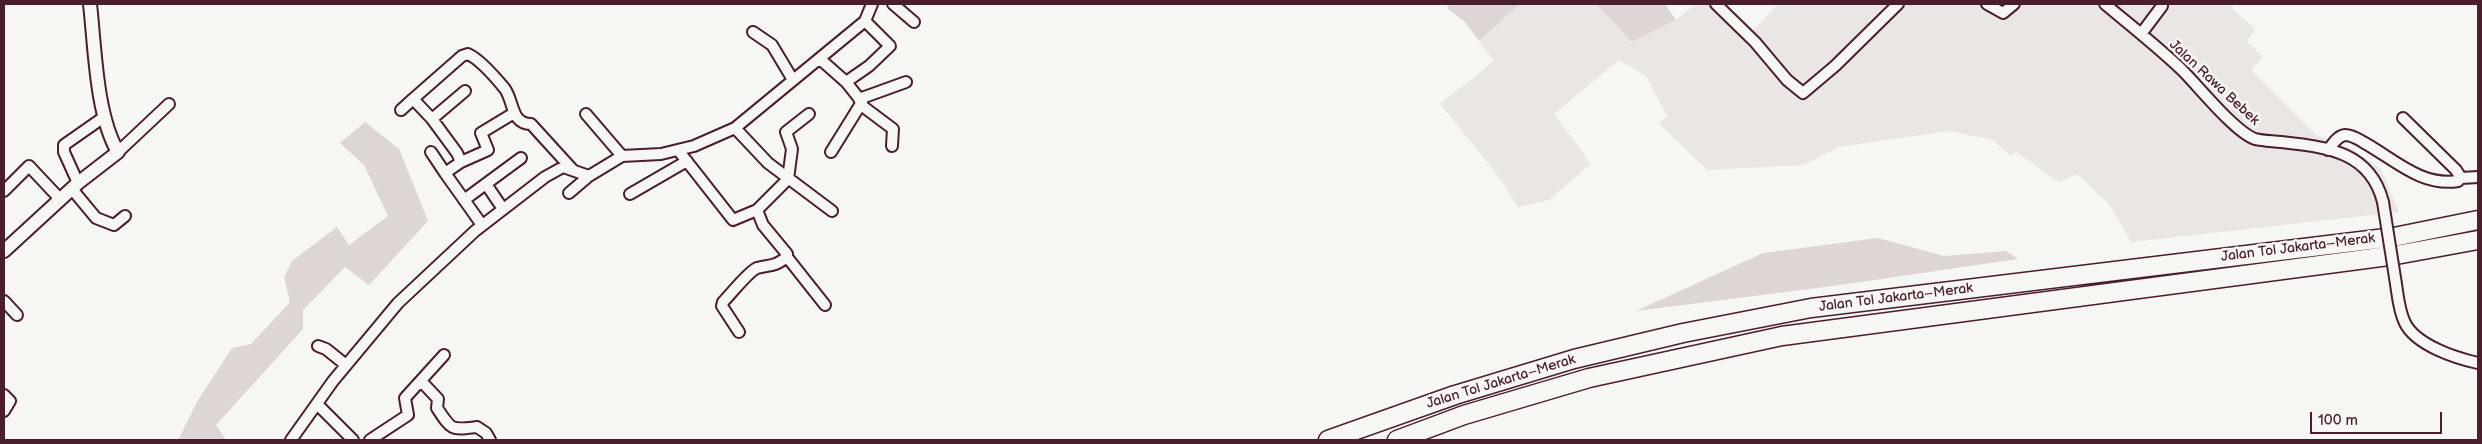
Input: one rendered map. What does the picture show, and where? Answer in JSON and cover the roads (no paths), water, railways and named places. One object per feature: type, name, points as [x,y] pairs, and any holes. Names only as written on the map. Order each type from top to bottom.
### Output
[{"type":"highway","name":"Jalan Tol Jakarta–Merak","points":[[1328,440],[1455,395],[1574,359],[1683,332],[1810,308],[2394,237],[2478,220]]},
{"type":"highway","name":"Jalan Tol Jakarta–Merak","points":[[1397,440],[1464,415],[1589,378],[1782,336],[2396,255],[2478,240]]},
{"type":"street","points":[[90,4],[104,117],[110,138],[118,152]]},
{"type":"street","points":[[569,193],[589,176],[622,156],[661,154],[678,150],[706,142],[735,128],[864,21],[872,4]]},
{"type":"street","points":[[893,4],[914,22]]},
{"type":"street","points":[[1716,4],[1755,42],[1788,80],[1803,93],[1835,66],[1898,4]]},
{"type":"street","points":[[1987,4],[2003,13],[2014,4]]},
{"type":"street","name":"Jalan Rawa Bebek","points":[[2105,4],[2182,71],[2234,124],[2253,138],[2341,152],[2363,165],[2379,186],[2400,311],[2411,331],[2454,358],[2478,363]]},
{"type":"street","points":[[2141,34],[2162,6]]},
{"type":"street","points":[[846,82],[869,66],[890,46],[864,21]]},
{"type":"street","points":[[752,32],[772,44],[793,80]]},
{"type":"street","points":[[401,110],[462,56],[468,54],[505,89],[510,96],[514,113],[519,121],[532,124],[572,169]]},
{"type":"street","points":[[820,59],[846,82],[860,102],[893,129],[892,146]]},
{"type":"street","points":[[830,152],[860,102],[906,82]]},
{"type":"street","points":[[432,119],[465,91]]},
{"type":"street","points":[[413,99],[432,119],[457,153],[461,162]]},
{"type":"street","points":[[4,251],[60,199],[118,152],[169,104]]},
{"type":"street","points":[[445,173],[461,162],[488,150],[481,133],[514,113]]},
{"type":"street","points":[[586,114],[622,156]]},
{"type":"street","points":[[678,150],[733,220],[757,210],[788,179],[792,149],[786,132],[809,114]]},
{"type":"street","points":[[104,117],[64,145],[64,152],[75,186],[96,218],[114,225],[125,216]]},
{"type":"street","points":[[2403,118],[2456,170],[2461,178]]},
{"type":"street","points":[[735,128],[768,163],[832,211]]},
{"type":"street","points":[[2328,150],[2340,136],[2348,135],[2377,150],[2420,177],[2448,182],[2461,178],[2478,177]]},
{"type":"street","points":[[431,152],[482,225]]},
{"type":"street","points":[[464,200],[521,158]]},
{"type":"street","points":[[630,194],[687,161]]},
{"type":"street","points":[[4,191],[29,166],[60,199]]},
{"type":"street","points":[[291,440],[346,366],[398,303],[482,225],[553,171],[563,167],[589,176]]},
{"type":"street","points":[[486,184],[503,209]]},
{"type":"street","points":[[757,210],[763,225],[825,305]]},
{"type":"street","points":[[739,332],[722,306],[723,302],[755,269],[770,268],[787,257]]},
{"type":"street","points":[[4,301],[17,314]]},
{"type":"street","points":[[318,346],[326,349],[346,366]]},
{"type":"street","points":[[370,440],[407,416],[408,413],[404,399],[444,355]]},
{"type":"street","points":[[421,381],[438,399],[437,408],[451,427],[457,429],[477,427],[486,433],[490,440]]},
{"type":"street","points":[[4,395],[10,401],[4,411]]},
{"type":"street","points":[[317,404],[353,440]]}]
